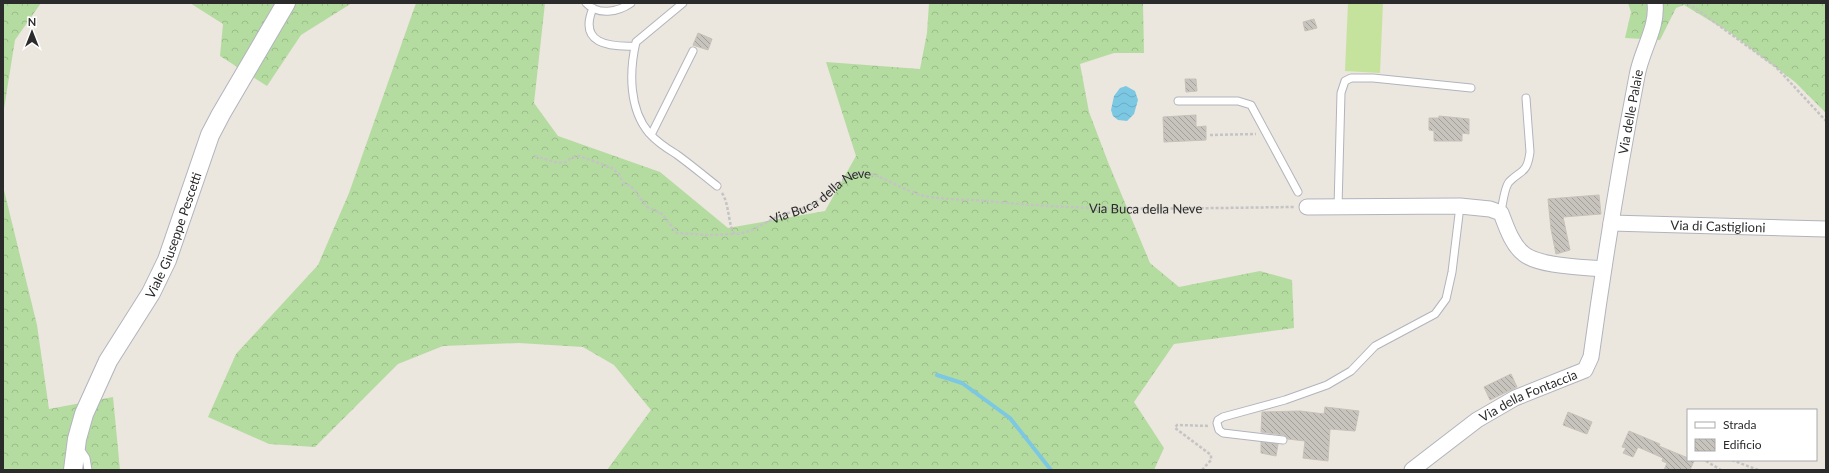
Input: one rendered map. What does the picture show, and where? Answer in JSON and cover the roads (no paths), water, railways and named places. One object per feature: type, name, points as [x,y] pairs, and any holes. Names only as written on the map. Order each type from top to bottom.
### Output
[{"type":"street","name":"Viale Giuseppe Pescetti","points":[[73,470],[75,451],[84,414],[108,361],[151,293],[167,260],[210,135],[286,3]]},
{"type":"street","name":"Via delle Palaie","points":[[1611,223],[1637,73],[1656,14],[1655,3]]},
{"type":"street","points":[[1305,204],[1338,207],[1460,206],[1490,209],[1501,213],[1516,244],[1523,254],[1534,260],[1603,270]]},
{"type":"street","name":"Via di Castiglioni","points":[[1611,223],[1826,230]]},
{"type":"street","name":"Via della Fontaccia","points":[[1412,470],[1476,420],[1515,398],[1584,370],[1591,357],[1611,223]]},
{"type":"lane","points":[[586,3],[593,8],[602,11],[614,11],[631,3]]},
{"type":"lane","points":[[683,3],[639,38],[635,46],[632,84],[634,104],[639,118],[651,135],[659,143],[717,186]]},
{"type":"lane","points":[[593,8],[590,25],[591,32],[598,42],[604,45],[635,46]]},
{"type":"lane","points":[[651,135],[693,51]]},
{"type":"lane","points":[[1338,207],[1341,93],[1345,81],[1351,78],[1373,78],[1471,88]]},
{"type":"lane","points":[[1501,213],[1508,184],[1522,173],[1529,161],[1530,152],[1526,98]]},
{"type":"lane","points":[[1178,101],[1245,102],[1254,108],[1298,192]]},
{"type":"lane","points":[[1283,440],[1223,433],[1218,427],[1218,420],[1223,417],[1285,400],[1327,385],[1351,371],[1375,346],[1435,314],[1446,299],[1452,272],[1460,206]]},
{"type":"lane","points":[[75,451],[82,452],[86,458],[88,470]]},
{"type":"water","points":[[1126,86],[1135,91],[1138,100],[1134,114],[1127,121],[1118,120],[1113,116],[1111,110],[1114,96],[1120,88]]},
{"type":"waterway","points":[[937,375],[962,383],[1010,418],[1051,470]]}]
